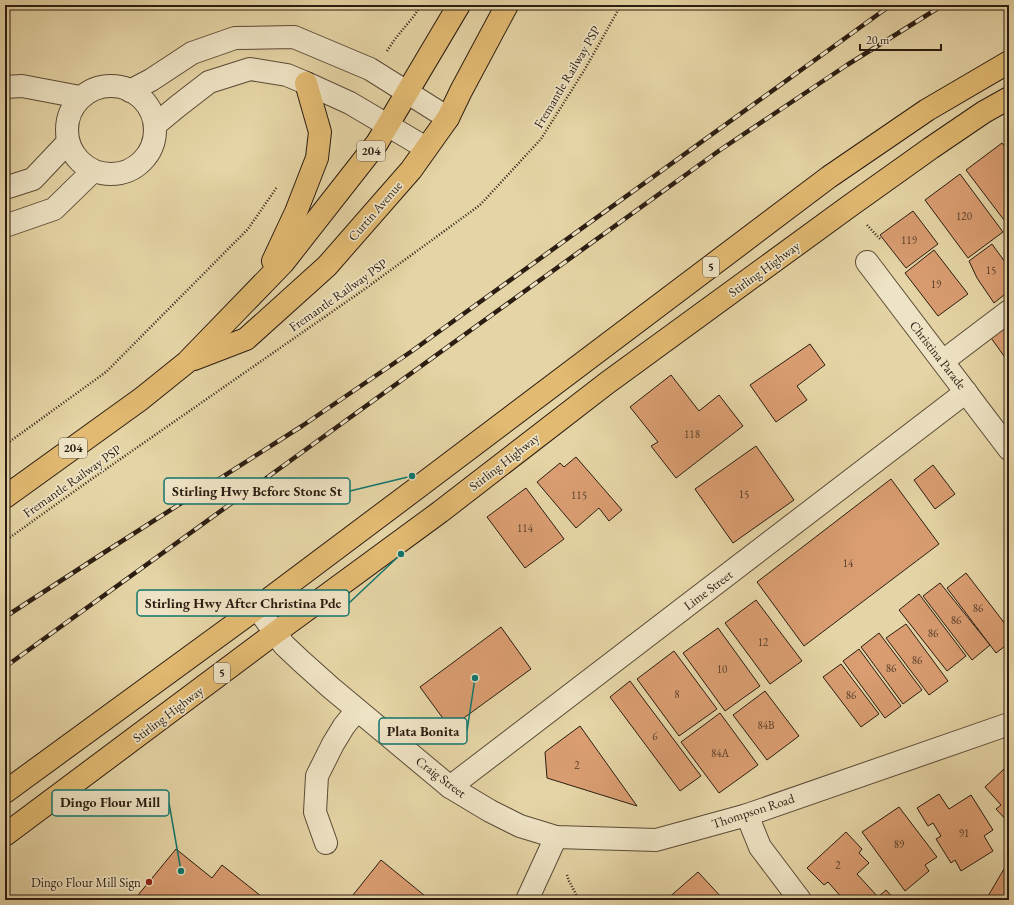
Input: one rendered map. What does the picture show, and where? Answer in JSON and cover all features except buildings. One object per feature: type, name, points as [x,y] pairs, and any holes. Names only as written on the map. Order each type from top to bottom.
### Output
[{"type":"main road","name":"Curtin Avenue","points":[[5,497],[141,399],[187,362],[283,263],[377,143],[460,5]]},
{"type":"main road","name":"Curtin Avenue","points":[[187,362],[246,339],[327,266],[411,170],[448,118],[508,5]]},
{"type":"main road","name":"5","points":[[5,792],[257,608],[422,485],[829,177],[927,110],[1009,62]]},
{"type":"main road","points":[[263,284],[296,212],[317,158],[320,132],[306,83]]},
{"type":"main road","name":"Stirling Highway","points":[[5,835],[275,633],[440,512],[607,383],[818,228],[931,148],[984,112],[1009,98]]},
{"type":"street","points":[[130,91],[151,80],[192,53],[236,38],[294,37],[375,72],[448,118]]},
{"type":"street","points":[[155,125],[209,82],[250,69],[287,75],[306,83],[350,103],[426,148]]},
{"type":"street","points":[[118,85],[139,95],[150,109],[155,125],[151,149],[137,166],[115,174],[93,171],[75,158],[68,142],[68,116],[80,97],[99,86],[118,85]]},
{"type":"street","points":[[5,87],[22,86],[80,97]]},
{"type":"street","points":[[5,188],[33,179],[68,142]]},
{"type":"street","points":[[5,226],[54,210],[93,171]]},
{"type":"street","name":"Christina Parade","points":[[866,262],[1009,449]]},
{"type":"street","points":[[943,361],[1009,311]]},
{"type":"street","name":"Lime Street","points":[[450,787],[966,392]]},
{"type":"street","name":"Craig Street","points":[[257,608],[284,645],[330,687],[450,787],[490,811],[520,826],[556,837]]},
{"type":"street","points":[[326,843],[315,812],[317,776],[333,744],[344,726],[357,710]]},
{"type":"street","name":"Thompson Road","points":[[556,837],[656,840],[747,815],[1009,724]]},
{"type":"street","points":[[747,815],[760,847],[800,900]]},
{"type":"street","points":[[527,900],[556,837]]},
{"type":"path","points":[[375,72],[394,39],[414,16],[421,5]]},
{"type":"path","name":"Fremantle Railway PSP","points":[[5,541],[92,478],[362,291],[480,205],[541,139],[585,68],[621,5]]},
{"type":"path","points":[[5,445],[106,372],[248,229],[279,185]]},
{"type":"railway","points":[[5,617],[302,426],[412,351],[891,5]]},
{"type":"railway","points":[[5,667],[720,150],[847,65],[943,5]]},
{"type":"place","name":"Stirling Hwy Before Stone St","points":[[412,476]]},
{"type":"place","name":"Stirling Hwy After Christina Pde","points":[[401,554]]},
{"type":"place","name":"Plata Bonita","points":[[475,678]]},
{"type":"place","name":"Dingo Flour Mill","points":[[181,871]]},
{"type":"place","name":"Dingo Flour Mill Sign","points":[[149,882]]}]
